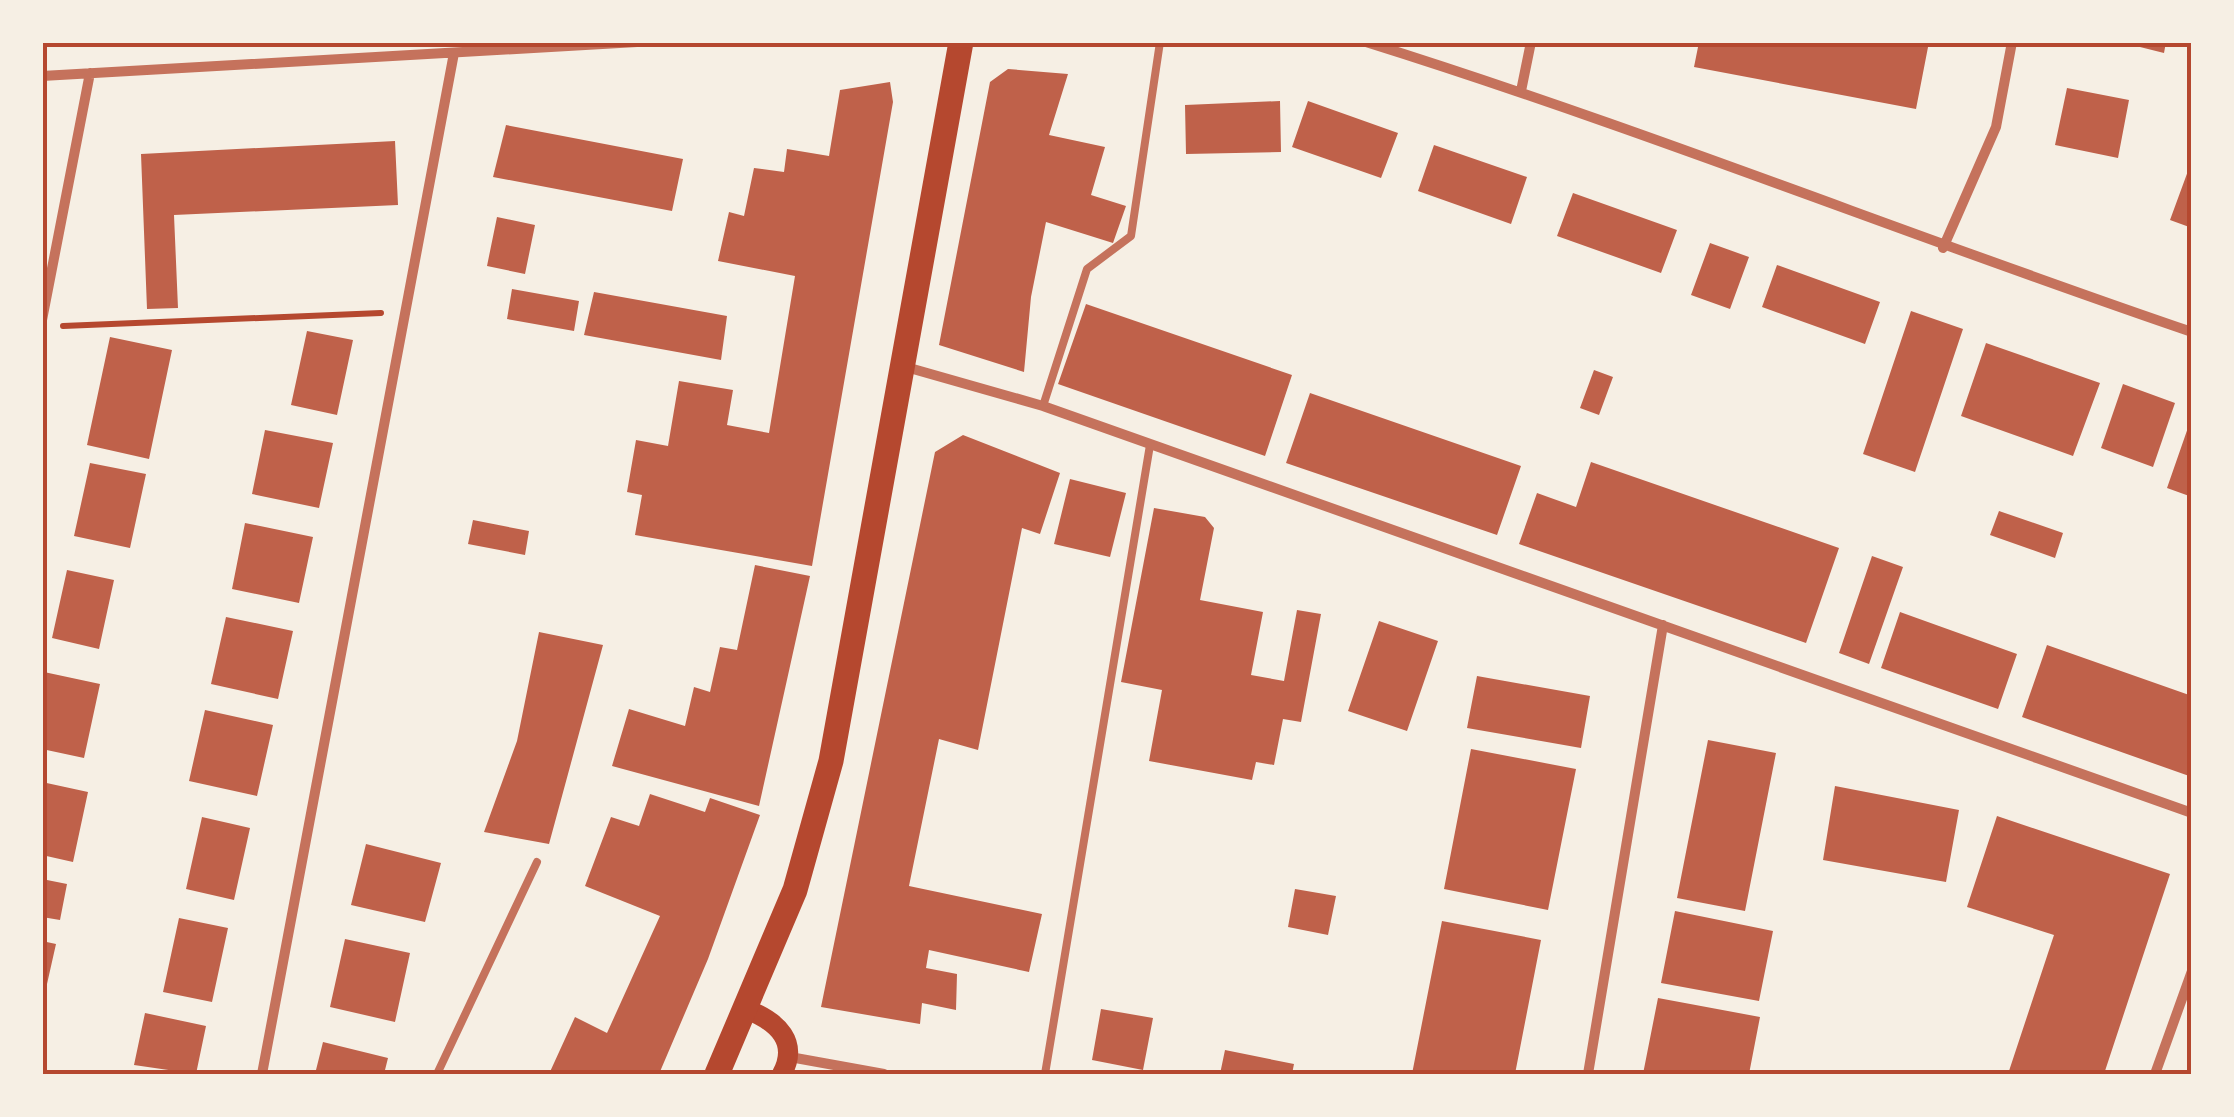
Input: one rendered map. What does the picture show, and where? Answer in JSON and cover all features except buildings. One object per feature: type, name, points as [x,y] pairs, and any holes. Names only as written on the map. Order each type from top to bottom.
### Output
[{"type":"main road","points":[[717,1074],[748,1010],[796,890],[832,761],[875,510],[906,367],[961,42]]},
{"type":"main road","points":[[748,1010],[778,1028],[786,1066]]},
{"type":"street","points":[[42,76],[637,42]]},
{"type":"street","points":[[1366,42],[1521,91],[1943,248],[2192,332]]},
{"type":"street","points":[[1521,91],[1531,42]]},
{"type":"street","points":[[1943,248],[1996,127],[2012,42]]},
{"type":"street","points":[[262,1074],[454,53]]},
{"type":"street","points":[[42,324],[90,74]]},
{"type":"street","points":[[906,367],[1043,406],[2192,813]]},
{"type":"street","points":[[1588,1074],[1663,625]]},
{"type":"street","points":[[2155,1074],[2192,970]]},
{"type":"street","points":[[786,1066],[884,1074]]},
{"type":"lane","points":[[1043,406],[1087,269],[1131,236],[1160,42]]},
{"type":"lane","points":[[1044,1074],[1150,445]]},
{"type":"lane","points":[[438,1074],[537,862]]},
{"type":"path","points":[[42,324],[407,311]]}]
